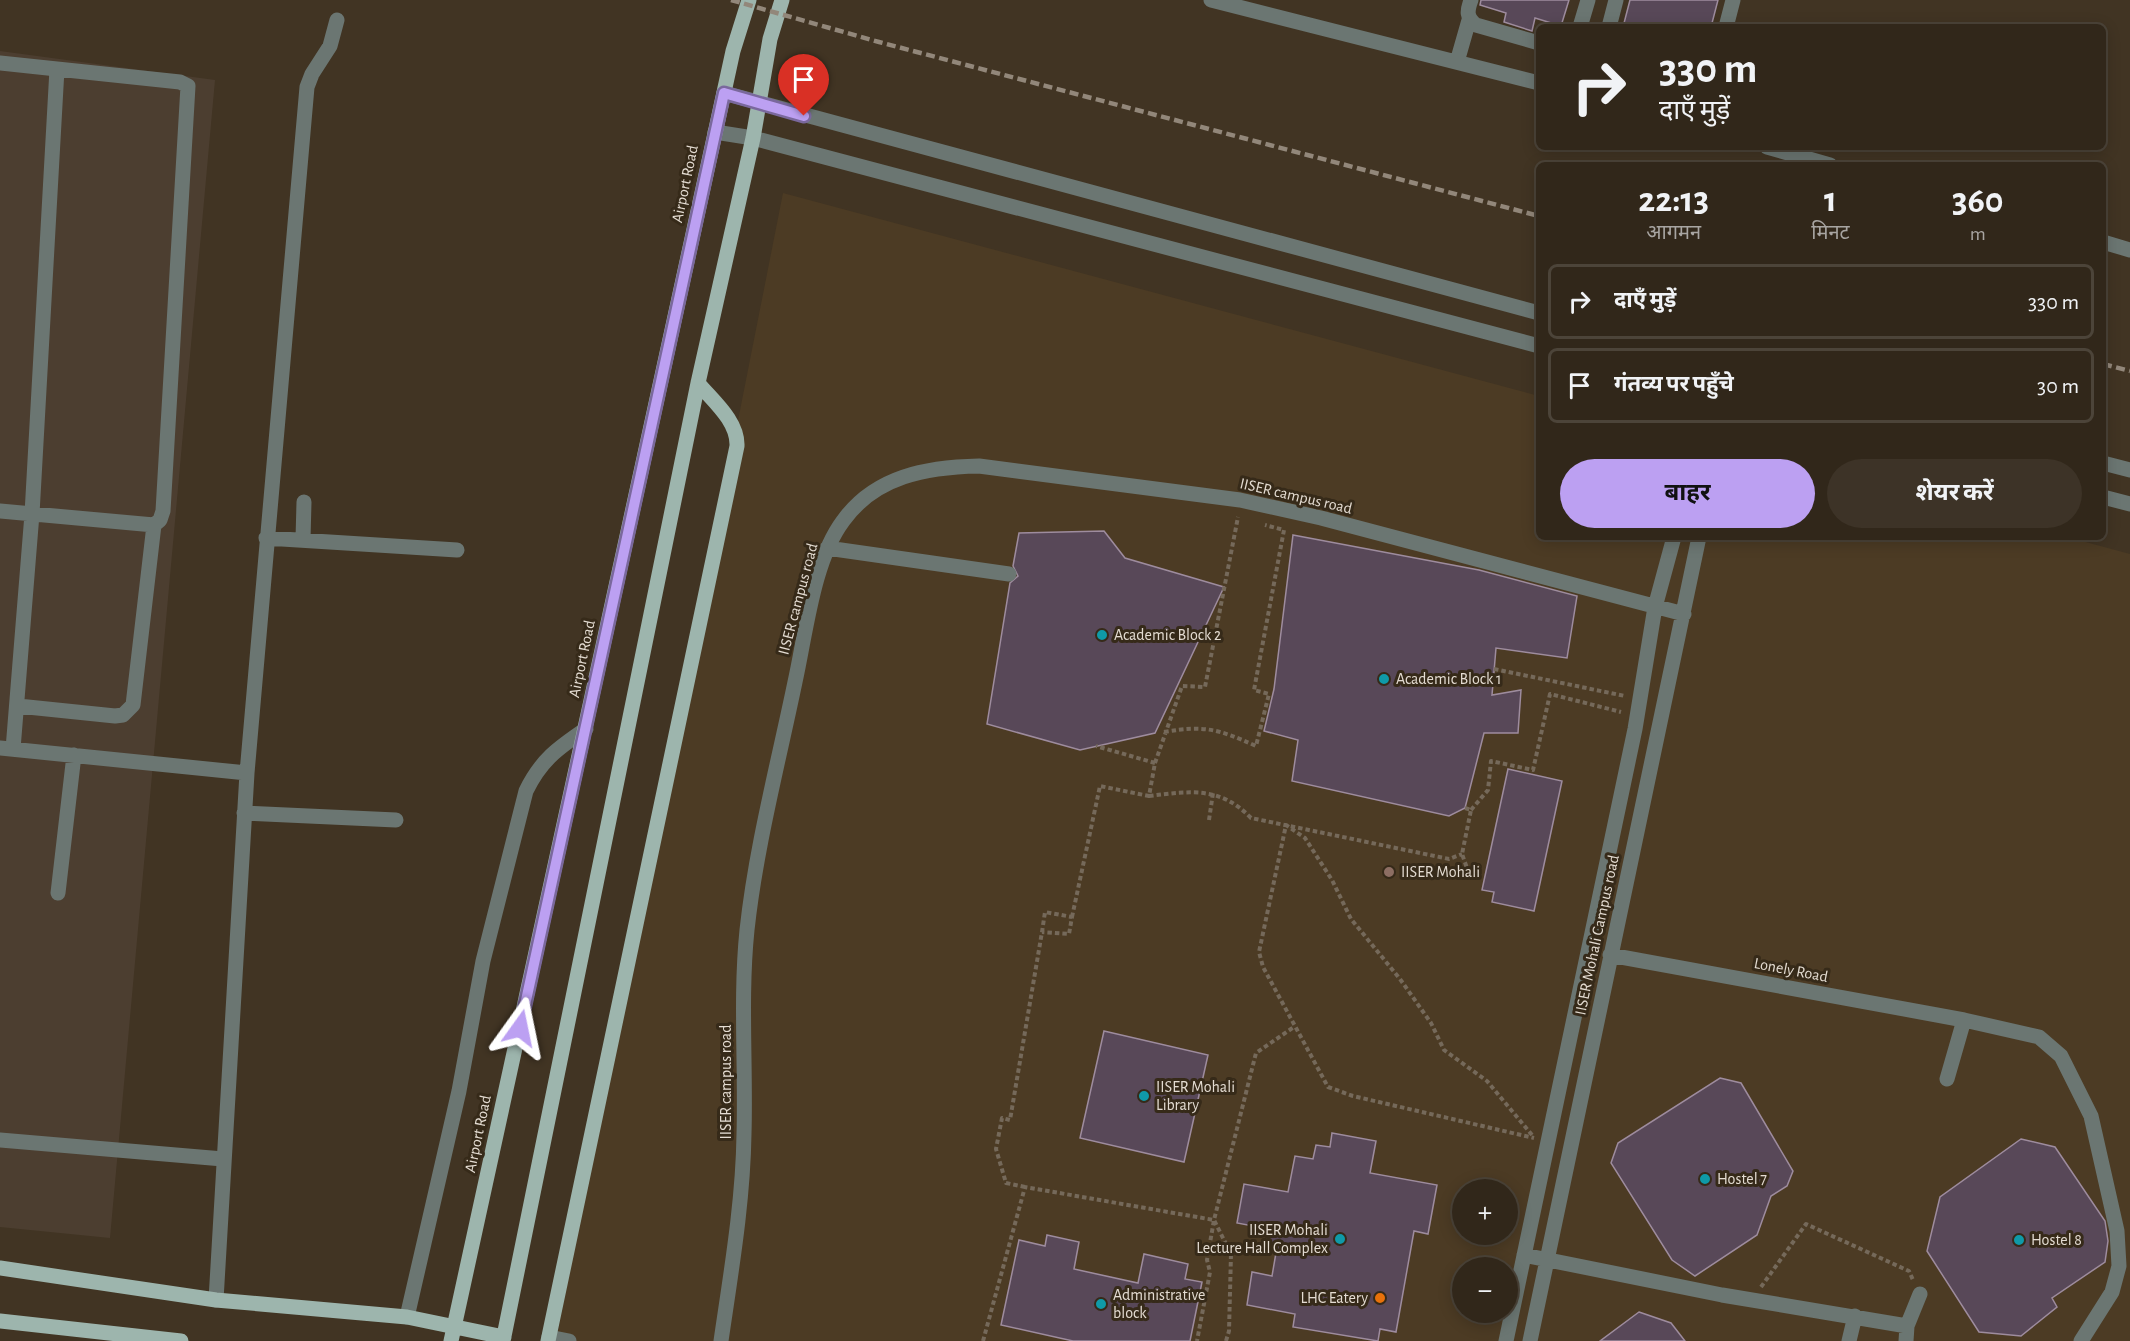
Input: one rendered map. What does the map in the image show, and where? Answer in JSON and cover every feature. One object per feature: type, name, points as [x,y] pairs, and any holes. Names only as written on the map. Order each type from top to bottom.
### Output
[{"type":"main road","name":"Airport Road","points":[[453,1334],[715,132],[733,51],[749,0]]},
{"type":"main road","points":[[0,1268],[216,1300],[407,1317],[453,1334],[503,1339],[698,383],[753,138],[770,39],[782,0]]},
{"type":"main road","points":[[548,1339],[737,446],[734,426],[698,383]]},
{"type":"main road","points":[[0,1320],[181,1341]]},
{"type":"street","points":[[1211,0],[1536,82]]},
{"type":"street","points":[[1457,62],[1469,20],[1467,12],[1471,0]]},
{"type":"street","points":[[1581,24],[1588,0]]},
{"type":"street","points":[[1610,24],[1616,0]]},
{"type":"street","points":[[1727,24],[1733,0]]},
{"type":"street","points":[[216,1300],[247,773],[307,87],[312,74],[330,46],[337,20]]},
{"type":"street","points":[[1469,20],[1476,25],[1536,43]]},
{"type":"street","points":[[0,63],[180,82],[188,86],[190,93],[163,511],[160,520],[154,525],[133,705],[123,715],[115,716],[18,706]]},
{"type":"street","points":[[57,69],[32,514],[18,706],[7,748],[247,773]]},
{"type":"street","points":[[724,93],[1536,312]]},
{"type":"street","points":[[715,132],[753,138],[1536,345]]},
{"type":"street","points":[[1778,150],[1820,162]]},
{"type":"street","points":[[2106,243],[2130,250]]},
{"type":"street","points":[[2106,464],[2130,470]]},
{"type":"street","name":"IISER campus road","points":[[721,1341],[742,1187],[744,980],[747,931],[754,881],[827,548],[843,520],[870,493],[905,475],[945,467],[980,466],[1240,501],[1321,518],[1684,614]]},
{"type":"street","points":[[2106,498],[2130,504]]},
{"type":"street","points":[[303,539],[304,502]]},
{"type":"street","points":[[0,511],[154,525]]},
{"type":"street","points":[[266,538],[457,550]]},
{"type":"street","name":"IISER Mohali Campus road","points":[[1506,1341],[1635,729],[1655,607],[1673,540]]},
{"type":"street","name":"IISER Mohali Campus road","points":[[1530,1341],[1698,540]]},
{"type":"street","points":[[827,548],[1009,574]]},
{"type":"street","points":[[407,1317],[459,1092],[483,961],[526,791],[537,769],[557,748],[586,729]]},
{"type":"street","points":[[58,893],[74,755]]},
{"type":"street","points":[[244,813],[396,820]]},
{"type":"street","name":"Lonely Road","points":[[1610,955],[1964,1020],[2039,1037],[2061,1056],[2091,1116],[2117,1231],[2119,1266],[2112,1293],[2081,1341]]},
{"type":"street","points":[[1947,1079],[1964,1020]]},
{"type":"street","points":[[0,1140],[224,1159]]},
{"type":"street","points":[[1524,1255],[1751,1299],[1855,1316],[1906,1333],[1920,1294]]},
{"type":"street","points":[[1849,1341],[1855,1316]]},
{"type":"street","points":[[548,1339],[569,1341]]},
{"type":"path","points":[[1149,796],[1164,732],[1182,686],[1205,687],[1240,501]]},
{"type":"path","points":[[1238,518],[1249,521]]},
{"type":"path","points":[[1164,732],[1189,728],[1213,728],[1256,746],[1269,694],[1254,690],[1284,530],[1261,524]]},
{"type":"path","points":[[1494,669],[1625,695],[1620,723]]},
{"type":"path","points":[[1481,876],[1468,871],[1462,854],[1471,810],[1488,790],[1491,761],[1533,770],[1550,694],[1622,712]]},
{"type":"path","points":[[1096,746],[1155,763]]},
{"type":"path","points":[[1042,932],[1069,934],[1100,786],[1149,796],[1213,793],[1238,805],[1251,818],[1449,859],[1462,854]]},
{"type":"path","points":[[1209,820],[1213,793]]},
{"type":"path","points":[[1465,808],[1471,810]]},
{"type":"path","points":[[1286,825],[1259,952],[1263,967],[1294,1028],[1328,1087],[1353,1096],[1534,1138]]},
{"type":"path","points":[[1286,825],[1305,838],[1332,880],[1351,919],[1431,1023],[1444,1050],[1487,1081],[1534,1138]]},
{"type":"path","points":[[1072,917],[1046,912],[1010,1120],[1002,1118],[996,1149],[1006,1183],[1214,1220]]},
{"type":"path","points":[[1197,1341],[1210,1272],[1208,1260],[1214,1220],[1256,1053],[1294,1028]]},
{"type":"path","points":[[1534,1138],[1536,1126]]},
{"type":"path","points":[[983,1341],[1025,1187]]},
{"type":"path","points":[[1214,1220],[1231,1254],[1229,1331],[1226,1341]]},
{"type":"path","points":[[1751,1299],[1806,1224],[1909,1271],[1920,1294]]},
{"type":"shaded area","points":[[0,51],[215,80],[110,1238],[0,1227]]},
{"type":"shaded area","name":"IISER Mohali","points":[[783,193],[1536,395],[1536,540],[2078,540],[2130,554],[2130,1341],[556,1341]]},
{"type":"building","points":[[1481,0],[1569,0],[1562,24],[1535,18],[1532,31],[1504,22],[1506,13],[1480,5]]},
{"type":"building","points":[[1630,0],[1718,0],[1712,24],[1624,24]]},
{"type":"building","name":"Academic Block 2","points":[[1104,531],[1125,558],[1224,587],[1155,733],[1080,750],[987,724],[1010,583],[1018,576],[1013,566],[1019,533]]},
{"type":"building","name":"Academic Block 1","points":[[1293,535],[1479,570],[1577,596],[1567,658],[1496,648],[1492,695],[1521,690],[1518,733],[1484,733],[1465,808],[1449,816],[1292,781],[1298,740],[1264,731],[1274,689]]},
{"type":"building","points":[[1508,769],[1562,781],[1534,911],[1492,902],[1494,892],[1482,890]]},
{"type":"building","name":"IISER Mohali Library","points":[[1104,1031],[1208,1055],[1184,1162],[1080,1138]]},
{"type":"building","name":"Hostel 7","points":[[1720,1078],[1741,1083],[1793,1171],[1787,1186],[1771,1196],[1757,1235],[1695,1276],[1672,1260],[1611,1163],[1618,1143]]},
{"type":"building","name":"IISER Mohali Lecture Hall Complex","points":[[1332,1133],[1376,1141],[1370,1173],[1437,1185],[1428,1234],[1414,1231],[1396,1332],[1380,1329],[1378,1341],[1293,1327],[1295,1314],[1247,1305],[1252,1272],[1272,1276],[1277,1247],[1266,1245],[1269,1229],[1237,1223],[1244,1184],[1288,1192],[1295,1156],[1313,1159],[1316,1145],[1330,1147]]},
{"type":"building","name":"Hostel 8","points":[[2021,1139],[2055,1147],[2105,1221],[2108,1241],[2105,1262],[2052,1298],[2057,1307],[2021,1336],[1979,1332],[1927,1251],[1940,1197]]},
{"type":"building","name":"Administrative block","points":[[1047,1235],[1079,1242],[1074,1269],[1138,1283],[1144,1254],[1188,1264],[1185,1279],[1202,1282],[1190,1341],[1073,1341],[1001,1325],[1019,1240],[1045,1246]]},
{"type":"building","points":[[1639,1312],[1671,1323],[1685,1341],[1600,1341]]},
{"type":"railway","points":[[731,0],[879,42],[1536,215]]},
{"type":"railway","points":[[2106,365],[2130,371]]},
{"type":"place","name":"Academic Block 2","points":[[1102,635]]},
{"type":"place","name":"Academic Block 1","points":[[1384,679]]},
{"type":"place","name":"IISER Mohali","points":[[1389,872]]},
{"type":"place","name":"IISER Mohali Library","points":[[1144,1096]]},
{"type":"place","name":"Hostel 7","points":[[1705,1179]]},
{"type":"place","name":"IISER Mohali Lecture Hall Complex","points":[[1340,1239]]},
{"type":"place","name":"Hostel 8","points":[[2019,1240]]},
{"type":"place","name":"LHC Eatery","points":[[1380,1298]]},
{"type":"place","name":"Administrative block","points":[[1101,1304]]},
{"type":"route","points":[[520,1028],[724,93],[804,116]]}]
